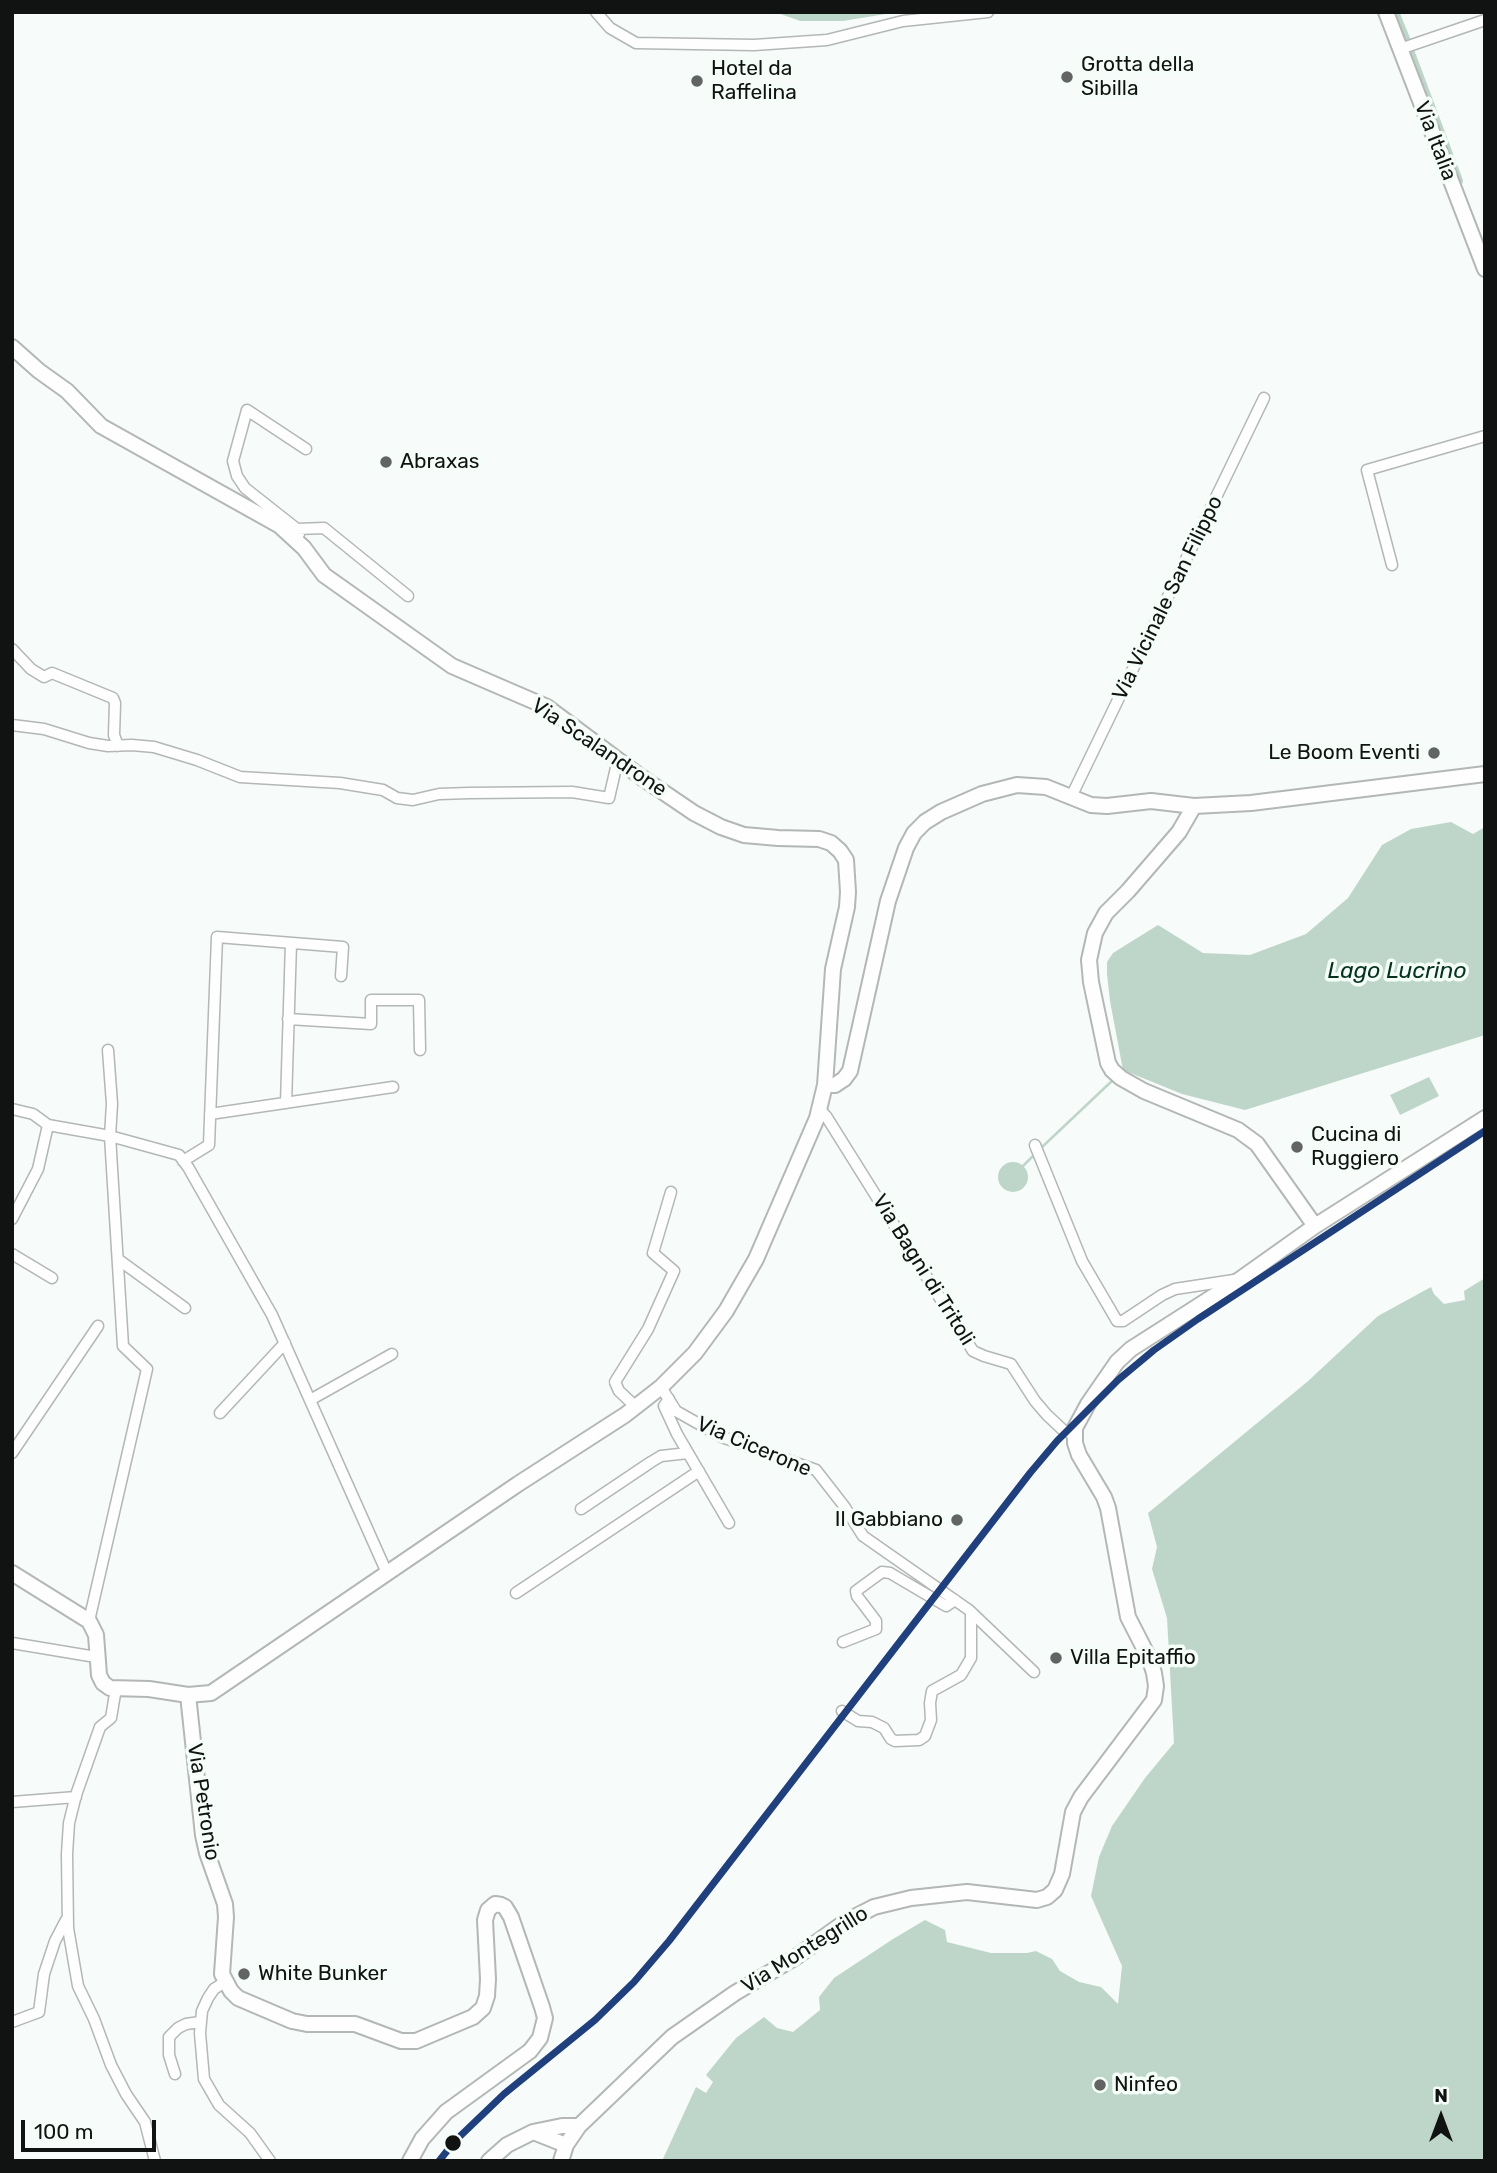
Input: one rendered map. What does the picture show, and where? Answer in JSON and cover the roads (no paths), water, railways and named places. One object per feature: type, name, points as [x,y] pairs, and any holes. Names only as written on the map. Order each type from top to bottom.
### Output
[{"type":"street","points":[[596,12],[610,28],[636,43],[754,45],[827,40],[903,21],[988,12]]},
{"type":"street","name":"Via Italia","points":[[1386,12],[1485,270]]},
{"type":"street","points":[[1400,49],[1485,20]]},
{"type":"street","name":"Via Scalandrone","points":[[12,347],[67,391],[101,426],[280,527],[304,548],[324,575],[452,666],[547,707],[694,813],[721,827],[744,835],[819,839],[831,843],[840,851],[846,860],[847,907],[833,969],[825,1085]]},
{"type":"street","name":"Via Vicinale San Filippo","points":[[1071,797],[1264,398]]},
{"type":"street","points":[[304,548],[297,529],[245,488],[237,476],[233,461],[247,410],[306,449]]},
{"type":"street","points":[[1392,565],[1367,470],[1485,436]]},
{"type":"street","points":[[297,529],[324,528],[408,596]]},
{"type":"street","points":[[12,649],[31,669],[44,677],[52,673],[113,698],[114,735],[118,746]]},
{"type":"street","points":[[12,725],[44,729],[89,743],[154,747],[240,777],[340,783],[383,790],[397,798],[413,800],[439,794],[469,793],[572,792],[609,798],[618,760]]},
{"type":"street","points":[[12,1573],[89,1621],[96,1635],[99,1675],[103,1683],[110,1688],[149,1689],[188,1695],[211,1693],[636,1407],[665,1393],[726,1311],[756,1259],[820,1110],[825,1085],[835,1085],[850,1071],[888,901],[906,848],[925,821],[941,812],[999,788],[1032,785],[1058,790],[1091,805],[1151,801],[1194,806],[1251,803],[1485,774]]},
{"type":"street","points":[[1194,806],[1179,832],[1106,913],[1095,933],[1089,960],[1091,982],[1108,1063],[1117,1074],[1144,1091],[1238,1130],[1257,1144],[1315,1226]]},
{"type":"street","points":[[184,1161],[209,1145],[217,937],[343,947],[341,976]]},
{"type":"street","points":[[286,1103],[291,943]]},
{"type":"street","points":[[288,1019],[371,1024],[371,1000],[419,1000],[420,1050]]},
{"type":"street","points":[[89,1621],[147,1369],[124,1346],[110,1136],[112,1104],[108,1050]]},
{"type":"street","points":[[210,1114],[393,1087]]},
{"type":"street","points":[[12,1109],[33,1114],[48,1125],[110,1136],[179,1156],[184,1161],[272,1315],[387,1573]]},
{"type":"street","name":"Via Bagni di Tritoli","points":[[820,1110],[973,1350],[1011,1364],[1041,1408],[1058,1426],[1074,1435]]},
{"type":"street","points":[[1074,1435],[1088,1404],[1117,1362],[1131,1349],[1239,1280],[1315,1226],[1485,1118]]},
{"type":"street","points":[[12,1219],[38,1169],[48,1125]]},
{"type":"street","points":[[1037,1150],[1082,1261],[1117,1321],[1123,1321],[1161,1295],[1175,1289],[1239,1280]]},
{"type":"street","points":[[636,1407],[619,1391],[615,1382],[648,1329],[674,1271],[653,1253],[671,1192]]},
{"type":"street","points":[[12,1254],[52,1278]]},
{"type":"street","points":[[119,1260],[186,1308]]},
{"type":"street","points":[[1199,1286],[1203,1303]]},
{"type":"street","points":[[12,1453],[98,1326]]},
{"type":"street","points":[[220,1413],[285,1343]]},
{"type":"street","points":[[310,1400],[392,1353]]},
{"type":"street","points":[[665,1393],[664,1406],[729,1523]]},
{"type":"street","name":"Via Cicerone","points":[[665,1393],[676,1411],[722,1437],[816,1470],[863,1536],[971,1612],[1034,1672]]},
{"type":"street","name":"Via Montegrillo","points":[[561,2161],[566,2145],[579,2126],[672,2037],[845,1922],[874,1908],[911,1898],[967,1892],[1037,1900],[1055,1891],[1062,1874],[1073,1812],[1081,1797],[1154,1699],[1156,1686],[1150,1660],[1128,1617],[1108,1508],[1079,1455],[1074,1435]]},
{"type":"street","points":[[581,1509],[661,1456],[688,1453]]},
{"type":"street","points":[[516,1593],[699,1471]]},
{"type":"street","points":[[843,1642],[876,1629],[876,1621],[856,1591],[882,1572],[890,1573],[946,1606],[955,1600]]},
{"type":"street","points":[[842,1711],[858,1721],[872,1722],[884,1728],[895,1741],[907,1742],[925,1736],[931,1720],[932,1691],[961,1675],[968,1667],[971,1658],[971,1612]]},
{"type":"street","points":[[12,1643],[96,1657]]},
{"type":"street","points":[[116,1688],[111,1718],[100,1727],[76,1797],[69,1834],[67,1917],[78,1986],[111,2065],[145,2122],[155,2161]]},
{"type":"street","name":"Via Petronio","points":[[188,1695],[203,1835],[225,1904],[222,1964],[225,1982]]},
{"type":"street","points":[[12,1802],[76,1797]]},
{"type":"street","points":[[271,2161],[250,2133],[219,2105],[203,2076],[200,2022],[208,1997],[225,1982],[238,1998],[292,2021],[307,2024],[355,2024],[401,2040],[416,2041],[473,2017],[483,2008],[488,1979],[485,1920],[488,1910],[495,1904],[505,1907],[511,1917],[545,2018],[540,2038],[530,2051],[446,2112],[422,2138],[411,2161]]},
{"type":"street","points":[[12,2022],[39,2012],[44,1974],[55,1941],[67,1917]]},
{"type":"street","points":[[175,2074],[169,2055],[169,2037],[186,2024],[200,2022]]},
{"type":"street","points":[[489,2161],[507,2145],[533,2132],[555,2127],[579,2126]]},
{"type":"street","points":[[533,2132],[566,2145]]},
{"type":"water","points":[[775,12],[898,12],[843,21],[800,21]]},
{"type":"water","name":"Lago Lucrino","points":[[1451,822],[1473,834],[1485,827],[1485,1035],[1245,1110],[1182,1094],[1123,1070],[1107,974],[1107,962],[1113,953],[1158,925],[1203,953],[1250,955],[1306,934],[1348,898],[1382,845],[1411,829]]},
{"type":"water","points":[[1429,1077],[1439,1096],[1400,1115],[1390,1095]]},
{"type":"water","points":[[1013,1162],[1024,1166],[1028,1177],[1024,1188],[1013,1192],[1002,1188],[998,1177],[1002,1166]]},
{"type":"water","points":[[1485,1278],[1485,2161],[662,2161],[696,2087],[706,2093],[713,2082],[706,2075],[736,2038],[764,2017],[777,2028],[793,2032],[820,2010],[819,1997],[834,1978],[925,1920],[945,1930],[947,1942],[991,1953],[1036,1951],[1052,1959],[1060,1971],[1079,1982],[1101,1987],[1118,2004],[1122,1966],[1091,1896],[1099,1857],[1112,1826],[1145,1778],[1174,1743],[1167,1618],[1152,1569],[1157,1547],[1148,1513],[1307,1382],[1378,1316],[1431,1287],[1444,1304],[1465,1300],[1464,1291]]},
{"type":"waterway","points":[[1394,12],[1405,39]]},
{"type":"waterway","points":[[1410,53],[1458,181]]},
{"type":"waterway","points":[[1040,1149],[1114,1079]]},
{"type":"waterway","points":[[1023,1166],[1036,1153]]},
{"type":"place","name":"Grotta della Sibilla","points":[[1067,77]]},
{"type":"place","name":"Hotel da Raffelina","points":[[697,81]]},
{"type":"place","name":"Abraxas","points":[[386,462]]},
{"type":"place","name":"Le Boom Eventi","points":[[1434,753]]},
{"type":"place","name":"Cucina di Ruggiero","points":[[1297,1147]]},
{"type":"place","name":"Il Gabbiano","points":[[957,1520]]},
{"type":"place","name":"Villa Epitaffio","points":[[1056,1658]]},
{"type":"place","name":"White Bunker","points":[[244,1974]]},
{"type":"place","name":"Ninfeo","points":[[1100,2085]]}]
